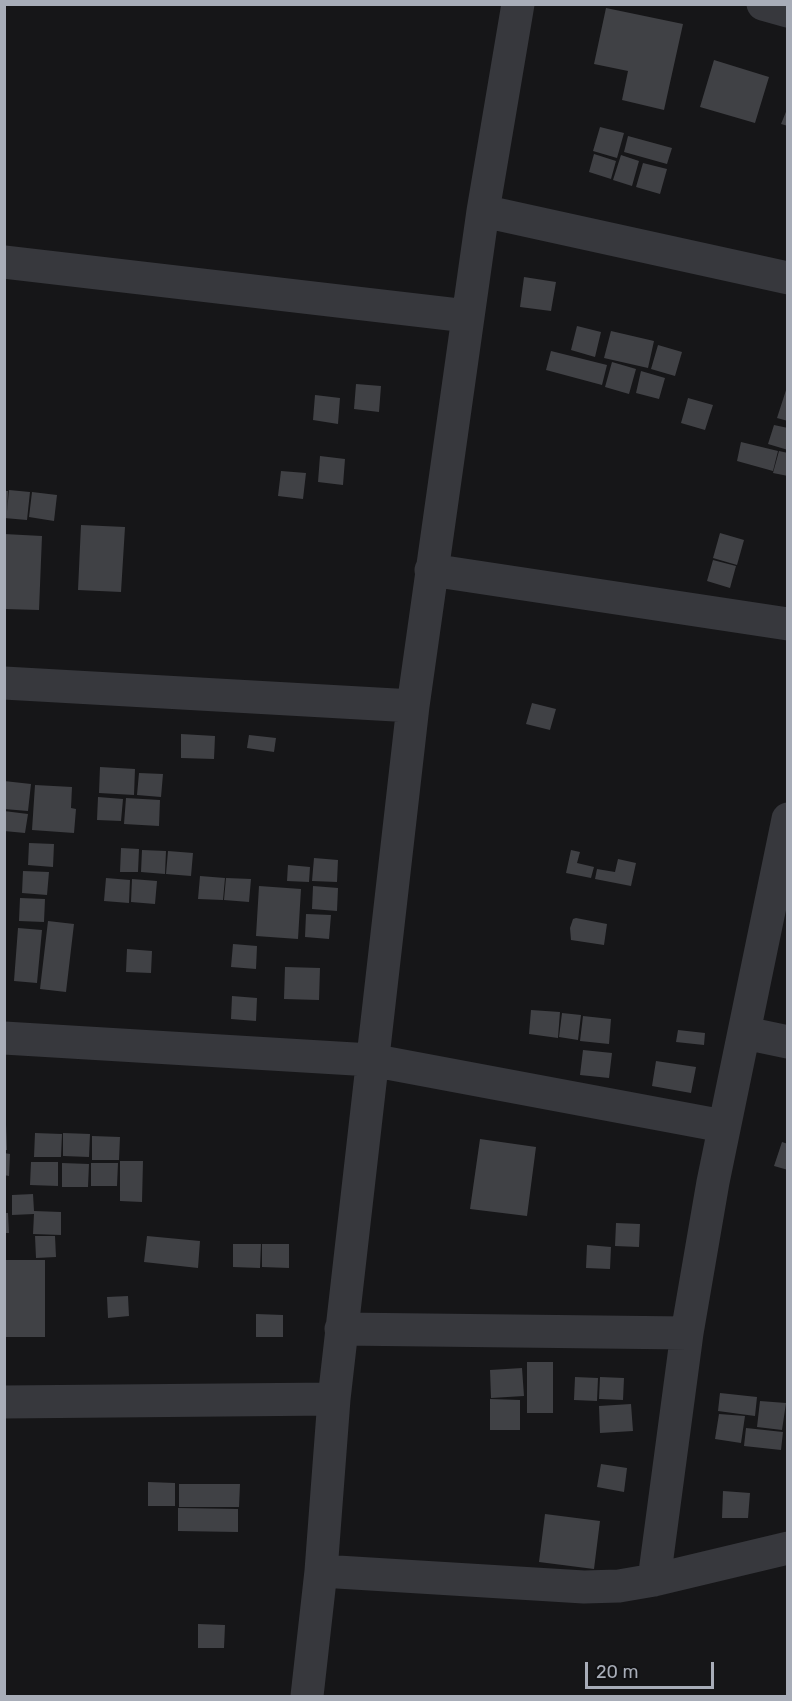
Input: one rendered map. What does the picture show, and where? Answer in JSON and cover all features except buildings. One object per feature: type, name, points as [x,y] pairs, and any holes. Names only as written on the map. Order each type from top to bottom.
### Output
[{"type":"street","points":[[307,1696],[321,1571],[341,1329],[413,706],[467,316],[518,4]]},
{"type":"street","points":[[763,4],[788,11]]},
{"type":"street","points":[[483,211],[788,278]]},
{"type":"street","points":[[4,262],[467,316]]},
{"type":"street","points":[[431,570],[788,624]]},
{"type":"street","points":[[4,683],[413,706]]},
{"type":"street","points":[[654,1580],[687,1333],[723,1126],[745,1033],[788,819]]},
{"type":"street","points":[[745,1033],[788,1042]]},
{"type":"street","points":[[4,1038],[371,1060],[723,1126]]},
{"type":"street","points":[[341,1329],[687,1333]]},
{"type":"street","points":[[4,1402],[334,1399]]},
{"type":"street","points":[[321,1571],[584,1587],[619,1586],[654,1580],[788,1548]]}]
